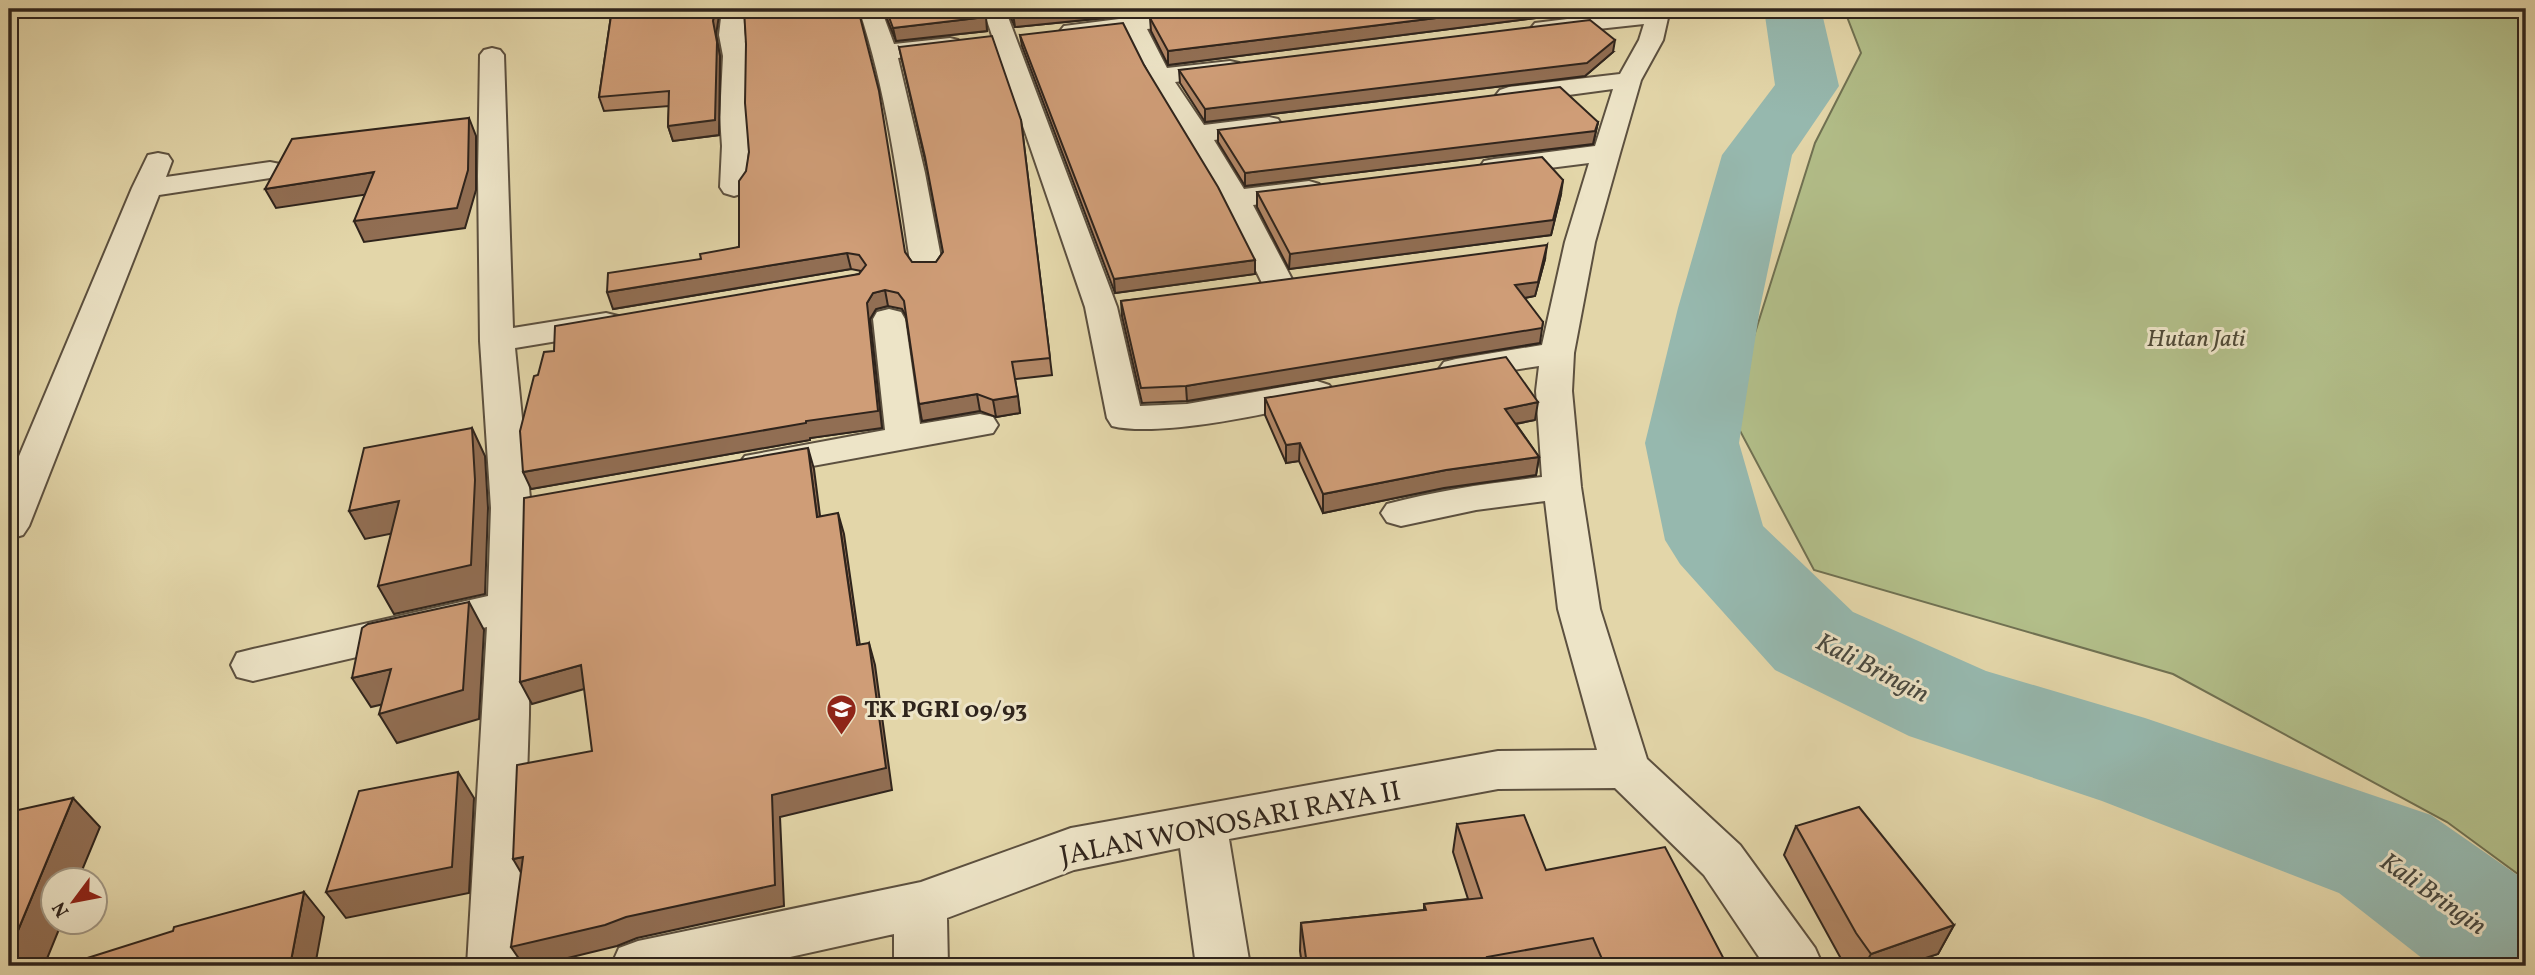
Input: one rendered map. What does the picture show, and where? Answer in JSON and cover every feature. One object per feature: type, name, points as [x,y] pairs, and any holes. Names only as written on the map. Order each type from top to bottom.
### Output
[{"type":"street","points":[[733,9],[731,35],[735,56],[733,117],[736,146],[734,187]]},
{"type":"street","points":[[870,9],[885,52],[928,268]]},
{"type":"street","points":[[994,9],[1115,305],[1125,418],[1187,415],[1344,387]]},
{"type":"street","points":[[885,52],[1006,39],[1129,16],[1258,9]]},
{"type":"street","points":[[1526,25],[1658,12],[1651,40],[1629,80],[1606,153],[1567,244],[1554,391],[1562,487],[1578,609],[1626,769],[1722,860],[1796,966]]},
{"type":"street","points":[[1129,16],[1159,76],[1235,200],[1278,283]]},
{"type":"street","points":[[492,55],[492,176],[497,341],[511,508],[506,715],[494,966]]},
{"type":"street","points":[[1159,76],[1251,65]]},
{"type":"street","points":[[1482,98],[1629,80]]},
{"type":"street","points":[[1197,134],[1292,122]]},
{"type":"street","points":[[1469,170],[1606,153]]},
{"type":"street","points":[[9,526],[152,174],[270,170]]},
{"type":"street","points":[[1235,200],[1331,187]]},
{"type":"street","points":[[497,341],[635,318]]},
{"type":"street","points":[[889,319],[904,438]]},
{"type":"street","points":[[1424,374],[1557,353]]},
{"type":"street","points":[[728,470],[980,425]]},
{"type":"street","points":[[1401,513],[1476,497],[1562,487]]},
{"type":"street","points":[[511,508],[551,501]]},
{"type":"street","points":[[253,665],[507,607]]},
{"type":"street","name":"JALAN WONOSARI RAYA II","points":[[638,966],[921,905],[1071,849],[1202,822],[1498,770],[1626,769]]},
{"type":"street","points":[[1202,822],[1223,966]]},
{"type":"street","points":[[921,905],[921,966]]},
{"type":"green space","name":"Hutan Jati","points":[[1844,9],[2526,9],[2526,880],[2447,822],[2173,674],[1814,570],[1730,412],[1815,143],[1861,53]]},
{"type":"building","points":[[612,9],[715,9],[715,120],[668,126],[669,91],[599,97]]},
{"type":"building","points":[[744,9],[858,9],[879,91],[905,252],[912,262],[936,262],[943,252],[925,157],[899,47],[992,36],[1021,120],[1050,358],[1012,362],[1018,396],[993,400],[977,394],[919,404],[904,301],[898,293],[885,290],[873,293],[867,303],[878,411],[806,421],[523,472],[520,431],[534,376],[538,375],[544,352],[554,351],[555,326],[859,274],[866,265],[859,255],[847,253],[607,292],[608,273],[701,259],[700,254],[739,247],[739,181],[746,171],[749,152],[745,103]]},
{"type":"building","points":[[886,9],[983,9],[986,17],[893,28]]},
{"type":"building","points":[[1011,9],[1063,9],[1013,14]]},
{"type":"building","points":[[1234,9],[1509,9],[1168,51],[1150,18]]},
{"type":"building","points":[[1590,20],[1615,40],[1587,63],[1205,109],[1179,70]]},
{"type":"building","points":[[1123,23],[1144,65],[1218,187],[1255,260],[1114,279],[1020,35]]},
{"type":"building","points":[[1560,87],[1598,122],[1595,131],[1245,173],[1218,130]]},
{"type":"building","points":[[469,118],[468,170],[457,208],[354,221],[374,172],[265,189],[292,139]]},
{"type":"building","points":[[1542,157],[1563,180],[1553,220],[1290,254],[1257,192]]},
{"type":"building","points":[[1547,245],[1538,282],[1515,285],[1543,322],[1542,328],[1186,386],[1141,388],[1121,301]]},
{"type":"building","points":[[1506,357],[1538,402],[1505,409],[1539,457],[1446,470],[1323,494],[1300,443],[1286,445],[1265,398]]},
{"type":"building","points":[[472,428],[475,480],[471,565],[378,586],[399,501],[349,511],[364,448]]},
{"type":"building","points":[[808,448],[817,517],[838,513],[857,645],[869,643],[886,768],[772,795],[775,885],[626,917],[605,925],[511,947],[523,857],[513,859],[517,765],[592,751],[581,665],[520,682],[524,498]]},
{"type":"building","points":[[469,602],[463,690],[379,714],[391,669],[352,678],[362,628],[368,624]]},
{"type":"building","points":[[458,772],[452,867],[326,892],[359,791]]},
{"type":"building","points":[[73,798],[45,866],[38,866],[38,882],[9,952],[9,812]]},
{"type":"building","points":[[1859,807],[1954,925],[1871,954],[1856,933],[1796,826]]},
{"type":"building","points":[[1524,815],[1546,870],[1665,847],[1727,965],[1605,966],[1593,938],[1487,957],[1490,966],[1252,966],[1306,958],[1301,923],[1426,910],[1424,904],[1482,898],[1457,824]]},
{"type":"building","points":[[304,892],[290,966],[62,966],[173,931],[174,927]]},
{"type":"waterway","name":"Kali Bringin","points":[[1793,9],[1807,86],[1757,155],[1719,308],[1692,443],[1716,540],[1814,641],[1950,705],[2145,767],[2385,854],[2526,958]]},
{"type":"place","name":"TK PGRI 09/93","points":[[841,736]]}]
